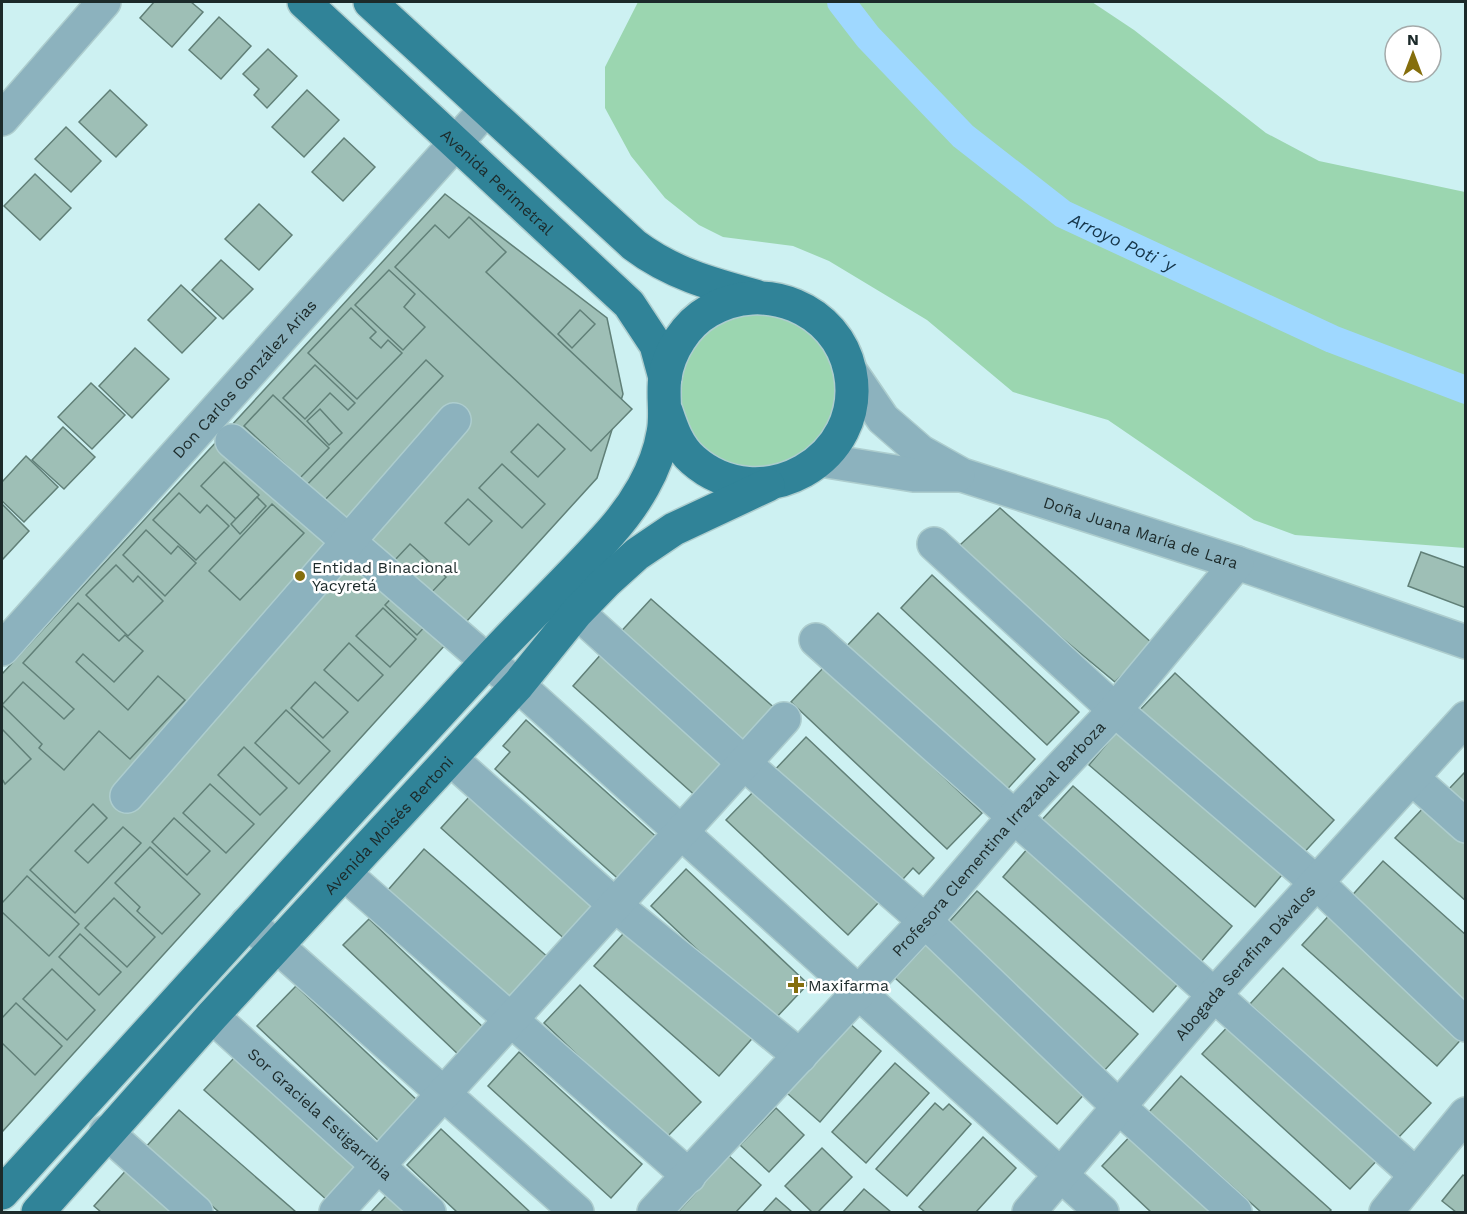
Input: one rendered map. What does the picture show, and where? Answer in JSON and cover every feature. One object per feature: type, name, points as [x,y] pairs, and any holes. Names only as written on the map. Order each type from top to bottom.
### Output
[{"type":"main road","name":"Avenida Perimetral","points":[[304,2],[629,304],[656,345],[665,378]]},
{"type":"main road","points":[[370,2],[634,245],[658,263],[687,277],[757,297]]},
{"type":"main road","name":"Avenida Moisés Bertoni","points":[[5,1182],[487,662],[612,531],[629,508],[656,458],[663,437],[666,411],[665,378],[672,352],[686,330],[706,312],[730,301],[757,297],[783,300],[807,310],[827,327],[837,341],[850,372],[851,405],[841,435],[821,460],[806,471],[772,483],[674,529],[646,547],[606,582],[577,612],[518,685],[451,759],[106,1132],[41,1212]]},
{"type":"main road","name":"Avenida Moisés Bertoni","points":[[666,411],[676,438],[693,460],[717,475],[741,482],[772,483]]},
{"type":"street","points":[[2,119],[104,2]]},
{"type":"street","name":"Don Carlos González Arias","points":[[2,649],[454,142],[486,109]]},
{"type":"street","name":"Doña Juana María de Lara","points":[[850,372],[883,419],[921,452],[962,476],[1237,564],[1466,642]]},
{"type":"street","points":[[127,796],[453,420]]},
{"type":"street","points":[[231,441],[348,539],[487,662],[518,685],[1102,1212]]},
{"type":"street","points":[[821,460],[914,475],[962,476]]},
{"type":"street","points":[[934,544],[1115,710],[1317,883],[1466,1025]]},
{"type":"street","name":"Profesora Clementina Irrazabal Barboza","points":[[654,1212],[858,994],[925,921],[1013,818],[1115,710],[1237,564]]},
{"type":"street","points":[[577,612],[745,764],[925,921],[1119,1107],[1235,1212]]},
{"type":"street","points":[[816,640],[1416,1175]]},
{"type":"street","name":"Abogada Serafina Dávalos","points":[[1029,1212],[1214,995],[1466,718]]},
{"type":"street","points":[[336,1212],[442,1094],[512,1021],[784,719]]},
{"type":"street","points":[[451,759],[616,906],[800,1056]]},
{"type":"street","points":[[1412,778],[1466,826]]},
{"type":"street","points":[[345,874],[689,1176]]},
{"type":"street","points":[[247,923],[277,945],[577,1212]]},
{"type":"street","name":"Sor Graciela Estigarribia","points":[[212,1016],[429,1212]]},
{"type":"street","points":[[1386,1212],[1466,1114]]},
{"type":"street","points":[[106,1132],[196,1212]]},
{"type":"street","points":[[5,1182],[41,1212]]},
{"type":"green space","points":[[638,2],[1092,2],[1134,30],[1266,133],[1319,161],[1465,192],[1465,548],[1295,535],[1254,520],[1108,420],[1013,392],[927,320],[829,261],[793,246],[723,237],[699,225],[665,198],[631,156],[605,108],[605,67]]},
{"type":"green space","points":[[755,308],[805,320],[837,360],[838,416],[804,459],[749,470],[722,461],[700,445],[686,423],[679,397],[680,372],[690,347],[707,327]]},
{"type":"building","points":[[154,2],[191,2],[203,12],[172,47],[140,18]]},
{"type":"building","points":[[219,17],[251,46],[221,79],[189,50]]},
{"type":"building","points":[[268,49],[297,76],[267,108],[254,95],[259,89],[243,74]]},
{"type":"building","points":[[110,90],[147,125],[116,157],[79,122]]},
{"type":"building","points":[[307,90],[339,120],[304,157],[272,127]]},
{"type":"building","points":[[66,127],[101,161],[71,192],[35,159]]},
{"type":"building","points":[[344,138],[375,167],[343,201],[312,172]]},
{"type":"building","points":[[35,174],[71,208],[40,240],[4,206]]},
{"type":"building","name":"Entidad Binacional Yacyretá","points":[[445,194],[607,318],[623,394],[597,478],[2,1132],[2,674]]},
{"type":"building","points":[[259,204],[292,235],[259,270],[225,239]]},
{"type":"building","points":[[469,217],[506,252],[486,272],[632,409],[591,451],[395,267],[435,225],[449,238]]},
{"type":"building","points":[[221,260],[253,289],[223,319],[192,290]]},
{"type":"building","points":[[389,270],[415,294],[404,307],[425,327],[403,350],[355,305]]},
{"type":"building","points":[[181,285],[216,318],[182,353],[148,320]]},
{"type":"building","points":[[351,308],[376,332],[370,338],[381,348],[388,340],[402,353],[357,399],[308,353]]},
{"type":"building","points":[[580,310],[595,324],[572,348],[558,334]]},
{"type":"building","points":[[135,348],[169,379],[132,418],[99,386]]},
{"type":"building","points":[[426,360],[443,376],[321,504],[304,488]]},
{"type":"building","points":[[315,365],[355,403],[348,410],[330,393],[305,419],[283,398]]},
{"type":"building","points":[[91,383],[125,415],[92,449],[58,417]]},
{"type":"building","points":[[273,395],[329,448],[300,478],[244,426]]},
{"type":"building","points":[[320,409],[342,433],[329,445],[307,421]]},
{"type":"building","points":[[538,424],[565,449],[538,477],[511,452]]},
{"type":"building","points":[[63,427],[95,457],[64,489],[32,460]]},
{"type":"building","points":[[26,456],[58,487],[24,522],[2,501],[2,482]]},
{"type":"building","points":[[224,462],[259,495],[236,519],[201,486]]},
{"type":"building","points":[[502,464],[545,504],[522,528],[479,488]]},
{"type":"building","points":[[179,493],[200,513],[207,505],[229,526],[196,560],[153,520]]},
{"type":"building","points":[[257,497],[266,506],[240,534],[231,524]]},
{"type":"building","points":[[468,499],[492,521],[469,545],[445,523]]},
{"type":"building","points":[[2,504],[29,531],[2,560]]},
{"type":"building","points":[[272,504],[304,533],[240,600],[209,571]]},
{"type":"building","points":[[1000,508],[1153,644],[1115,682],[1038,618],[960,545]]},
{"type":"building","points":[[146,530],[171,554],[178,546],[196,563],[165,596],[123,555]]},
{"type":"building","points":[[410,544],[446,577],[429,595],[394,561]]},
{"type":"building","points":[[1421,552],[1466,568],[1466,608],[1408,586]]},
{"type":"building","points":[[116,565],[133,582],[138,576],[163,601],[128,636],[86,595]]},
{"type":"building","points":[[932,575],[1079,712],[1047,745],[901,608]]},
{"type":"building","points":[[400,589],[432,619],[417,635],[385,605]]},
{"type":"building","points":[[651,599],[778,711],[744,750],[616,637]]},
{"type":"building","points":[[78,603],[119,641],[125,635],[143,651],[114,682],[83,654],[76,662],[128,710],[158,676],[185,700],[130,759],[99,731],[64,770],[39,748],[42,744],[2,705],[23,682],[64,719],[74,709],[23,663]]},
{"type":"building","points":[[383,608],[416,639],[390,667],[356,636]]},
{"type":"building","points":[[878,613],[1035,759],[1001,796],[844,649]]},
{"type":"building","points":[[349,643],[383,675],[358,701],[324,670]]},
{"type":"building","points":[[603,652],[730,764],[699,799],[573,686]]},
{"type":"building","points":[[825,666],[982,813],[947,849],[791,702]]},
{"type":"building","points":[[1175,673],[1334,820],[1299,858],[1139,711]]},
{"type":"building","points":[[315,682],[348,712],[323,738],[291,708]]},
{"type":"building","points":[[286,710],[330,751],[299,784],[255,743]]},
{"type":"building","points":[[526,720],[662,842],[624,884],[495,769],[510,752],[503,746]]},
{"type":"building","points":[[1120,728],[1286,870],[1255,907],[1089,765]]},
{"type":"building","points":[[2,729],[31,759],[5,784],[2,779]]},
{"type":"building","points":[[806,737],[934,858],[919,874],[913,868],[893,890],[770,775]]},
{"type":"building","points":[[244,747],[287,788],[260,815],[218,775]]},
{"type":"building","points":[[1466,771],[1466,806],[1448,790]]},
{"type":"building","points":[[210,784],[254,824],[226,853],[183,813]]},
{"type":"building","points":[[480,785],[607,899],[568,942],[441,828]]},
{"type":"building","points":[[1073,786],[1232,926],[1200,963],[1040,822]]},
{"type":"building","points":[[758,787],[879,902],[848,935],[726,820]]},
{"type":"building","points":[[93,804],[107,818],[75,851],[88,863],[123,827],[141,843],[75,913],[30,870]]},
{"type":"building","points":[[1427,804],[1466,838],[1466,901],[1395,838]]},
{"type":"building","points":[[174,818],[210,851],[187,875],[152,842]]},
{"type":"building","points":[[150,847],[200,894],[162,934],[137,911],[140,907],[115,883]]},
{"type":"building","points":[[1029,847],[1185,976],[1153,1012],[1003,877]]},
{"type":"building","points":[[424,849],[550,959],[513,1000],[388,890]]},
{"type":"building","points":[[1383,861],[1466,935],[1466,1007],[1348,900]]},
{"type":"building","points":[[686,869],[808,984],[773,1021],[651,906]]},
{"type":"building","points":[[27,876],[79,924],[49,956],[2,912],[2,903]]},
{"type":"building","points":[[977,891],[1138,1034],[1102,1073],[941,931]]},
{"type":"building","points":[[114,898],[155,937],[127,967],[85,928]]},
{"type":"building","points":[[1334,910],[1466,1034],[1437,1066],[1302,945]]},
{"type":"building","points":[[369,919],[486,1030],[460,1056],[343,945]]},
{"type":"building","points":[[633,923],[757,1033],[719,1076],[594,966]]},
{"type":"building","points":[[80,934],[121,972],[99,995],[59,957]]},
{"type":"building","points":[[926,945],[1088,1090],[1057,1124],[895,978]]},
{"type":"building","points":[[1283,968],[1431,1103],[1398,1138],[1250,1004]]},
{"type":"building","points":[[52,969],[95,1010],[67,1040],[23,999]]},
{"type":"building","points":[[580,985],[701,1102],[665,1139],[544,1023]]},
{"type":"building","points":[[296,986],[420,1103],[381,1143],[257,1026]]},
{"type":"building","points":[[16,1003],[62,1046],[35,1075],[2,1043],[2,1018]]},
{"type":"building","points":[[1234,1020],[1382,1155],[1350,1189],[1202,1054]]},
{"type":"building","points":[[849,1023],[881,1051],[820,1122],[787,1093]]},
{"type":"building","points":[[519,1052],[642,1164],[611,1198],[488,1086]]},
{"type":"building","points":[[234,1058],[357,1168],[328,1201],[204,1090]]},
{"type":"building","points":[[895,1063],[929,1093],[866,1163],[832,1132]]},
{"type":"building","points":[[1181,1076],[1331,1210],[1329,1212],[1261,1212],[1149,1112]]},
{"type":"building","points":[[935,1103],[943,1110],[949,1104],[971,1124],[907,1196],[876,1169]]},
{"type":"building","points":[[776,1108],[804,1135],[769,1172],[740,1145]]},
{"type":"building","points":[[179,1110],[296,1212],[219,1212],[145,1148]]},
{"type":"building","points":[[441,1129],[530,1212],[457,1212],[407,1165]]},
{"type":"building","points":[[1136,1130],[1226,1212],[1151,1212],[1102,1166]]},
{"type":"building","points":[[983,1137],[1016,1168],[976,1212],[925,1212],[919,1207]]},
{"type":"building","points":[[822,1148],[852,1177],[818,1212],[812,1212],[785,1186]]},
{"type":"building","points":[[729,1156],[761,1185],[736,1212],[678,1212]]},
{"type":"building","points":[[130,1166],[180,1212],[101,1212],[94,1206]]},
{"type":"building","points":[[1463,1175],[1466,1177],[1466,1212],[1456,1212],[1442,1201]]},
{"type":"building","points":[[864,1189],[891,1212],[843,1212]]},
{"type":"building","points":[[387,1195],[406,1212],[371,1212]]},
{"type":"building","points":[[776,1198],[792,1212],[763,1212]]},
{"type":"waterway","name":"Arroyo Poti´y","points":[[841,2],[868,37],[963,136],[1063,214],[1332,339],[1466,390]]},
{"type":"place","name":"Entidad Binacional Yacyretá","points":[[300,576]]},
{"type":"place","name":"Maxifarma","points":[[796,985]]}]
